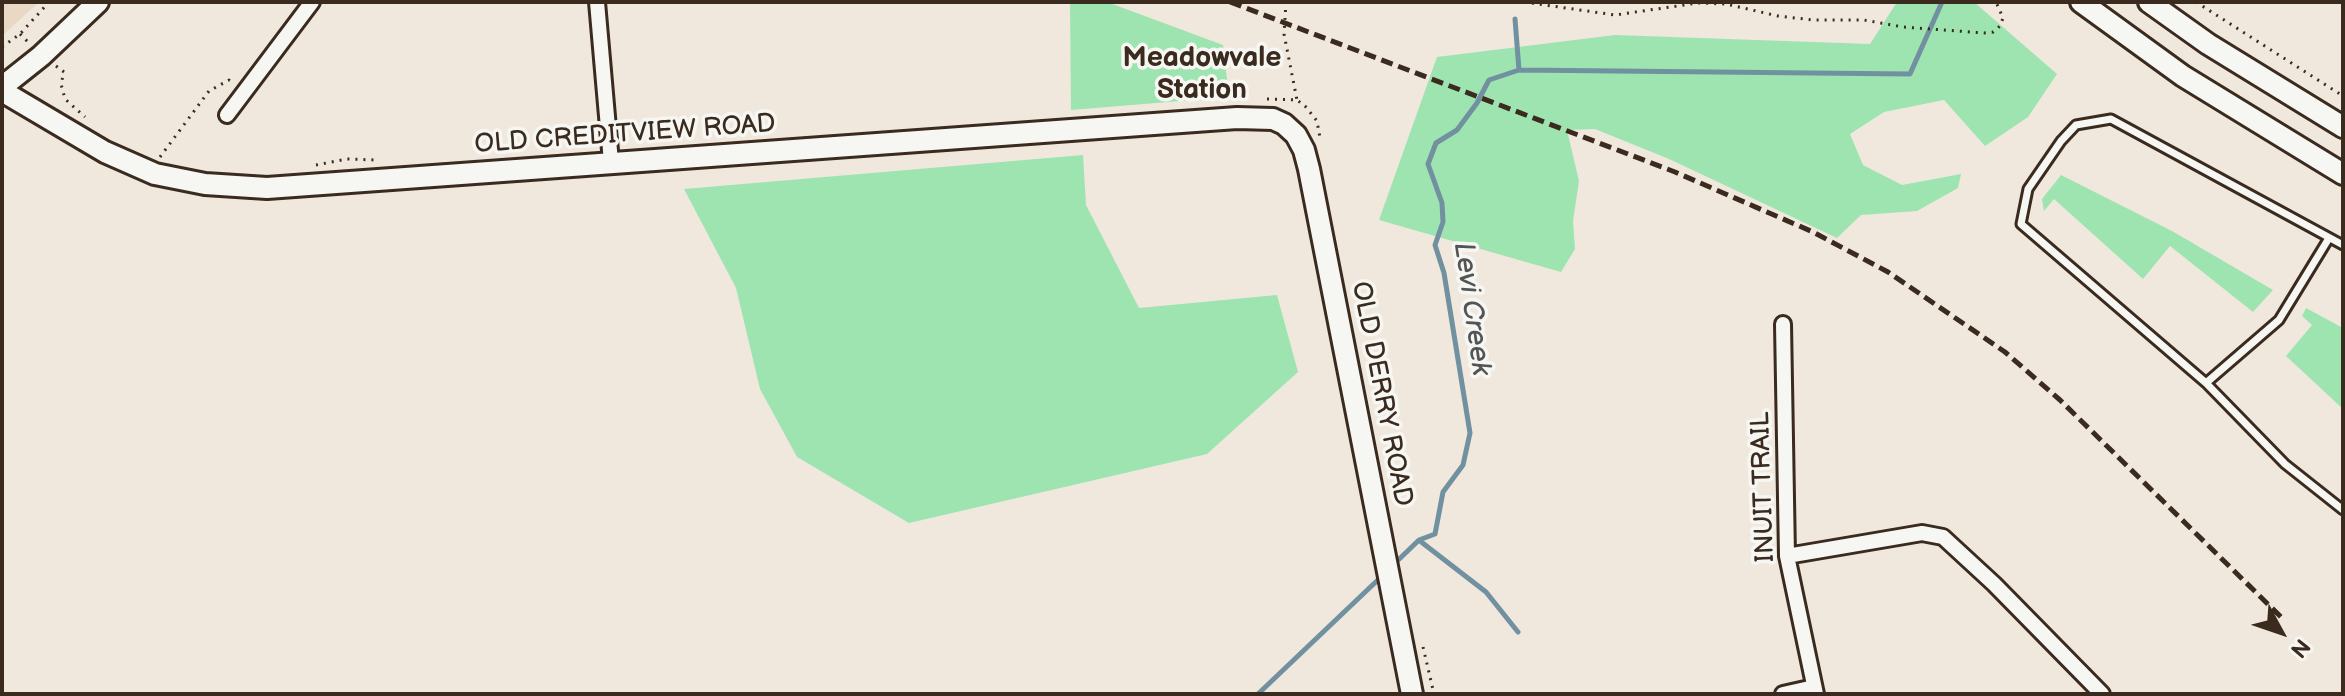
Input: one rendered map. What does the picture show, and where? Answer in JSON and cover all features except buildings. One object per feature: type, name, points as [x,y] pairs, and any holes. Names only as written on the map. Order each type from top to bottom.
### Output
[{"type":"street","points":[[2,89],[98,2]]},
{"type":"street","points":[[227,115],[312,2]]},
{"type":"street","points":[[597,2],[611,162]]},
{"type":"street","points":[[2081,2],[2183,76],[2343,174]]},
{"type":"street","points":[[2149,2],[2208,44],[2343,127]]},
{"type":"street","name":"OLD CREDITVIEW ROAD","points":[[2,89],[105,152],[155,174],[205,184],[267,188],[1237,118],[1273,119]]},
{"type":"street","name":"OLD DERRY ROAD","points":[[1273,119],[1296,135],[1307,159],[1412,694]]},
{"type":"street","name":"INUIT TRAIL","points":[[1783,324],[1787,556],[1815,690]]},
{"type":"street","points":[[1787,556],[1922,533],[1943,537],[2102,694]]},
{"type":"street","points":[[1783,694],[1815,690]]},
{"type":"lane","points":[[2343,245],[2111,119],[2076,125],[2061,141],[2028,189],[2021,224],[2206,383],[2285,464],[2343,510]]},
{"type":"lane","points":[[2206,383],[2279,320],[2329,238]]},
{"type":"path","points":[[2,47],[20,34],[49,2]]},
{"type":"path","points":[[1286,2],[1284,34],[1297,100]]},
{"type":"path","points":[[1524,2],[1564,5],[1615,15],[1698,3],[1726,4],[1778,16],[1864,20],[1969,33],[1993,32],[2000,26],[2003,18],[1996,2]]},
{"type":"path","points":[[2197,3],[2343,96]]},
{"type":"path","points":[[64,72],[61,84],[65,99],[74,110],[95,124]]},
{"type":"path","points":[[172,161],[160,157],[209,91],[229,80],[245,91]]},
{"type":"path","points":[[315,165],[347,159],[377,160]]},
{"type":"shaded area","points":[[2,2],[39,2],[2,36]]},
{"type":"green space","points":[[1070,2],[1107,2],[1223,45],[1229,97],[1071,110]]},
{"type":"green space","points":[[1897,2],[1974,2],[2057,74],[2028,117],[1985,146],[1944,100],[1884,112],[1850,134],[1863,165],[1902,185],[1961,174],[1958,188],[1917,211],[1861,215],[1837,238],[1669,159],[1595,129],[1567,130],[1579,181],[1573,221],[1575,249],[1561,272],[1379,220],[1437,57],[1615,35],[1870,44]]},
{"type":"green space","points":[[1083,155],[1086,205],[1139,308],[1277,295],[1298,372],[1207,454],[909,523],[797,457],[760,389],[736,288],[684,189]]},
{"type":"green space","points":[[2061,175],[2172,231],[2273,290],[2253,312],[2170,246],[2143,279],[2054,199],[2044,211],[2042,199]]},
{"type":"green space","points":[[2306,308],[2343,328],[2343,409],[2286,356],[2312,325],[2302,316]]},
{"type":"waterway","name":"Levi Creek","points":[[1392,566],[1419,540],[1435,534],[1443,492],[1463,465],[1470,433],[1444,273],[1435,245],[1443,222],[1442,203],[1428,164],[1436,143],[1457,130],[1489,80],[1519,70],[1910,74],[1942,2]]},
{"type":"waterway","points":[[1515,19],[1519,70]]},
{"type":"waterway","points":[[1420,541],[1486,592],[1518,632]]},
{"type":"waterway","name":"Levi Creek","points":[[1258,694],[1382,576]]},
{"type":"railway","points":[[1230,2],[1675,172],[1813,232],[1888,272],[2005,352],[2060,400],[2281,617]]},
{"type":"district","name":"Meadowvale Station","points":[[1202,75]]}]
